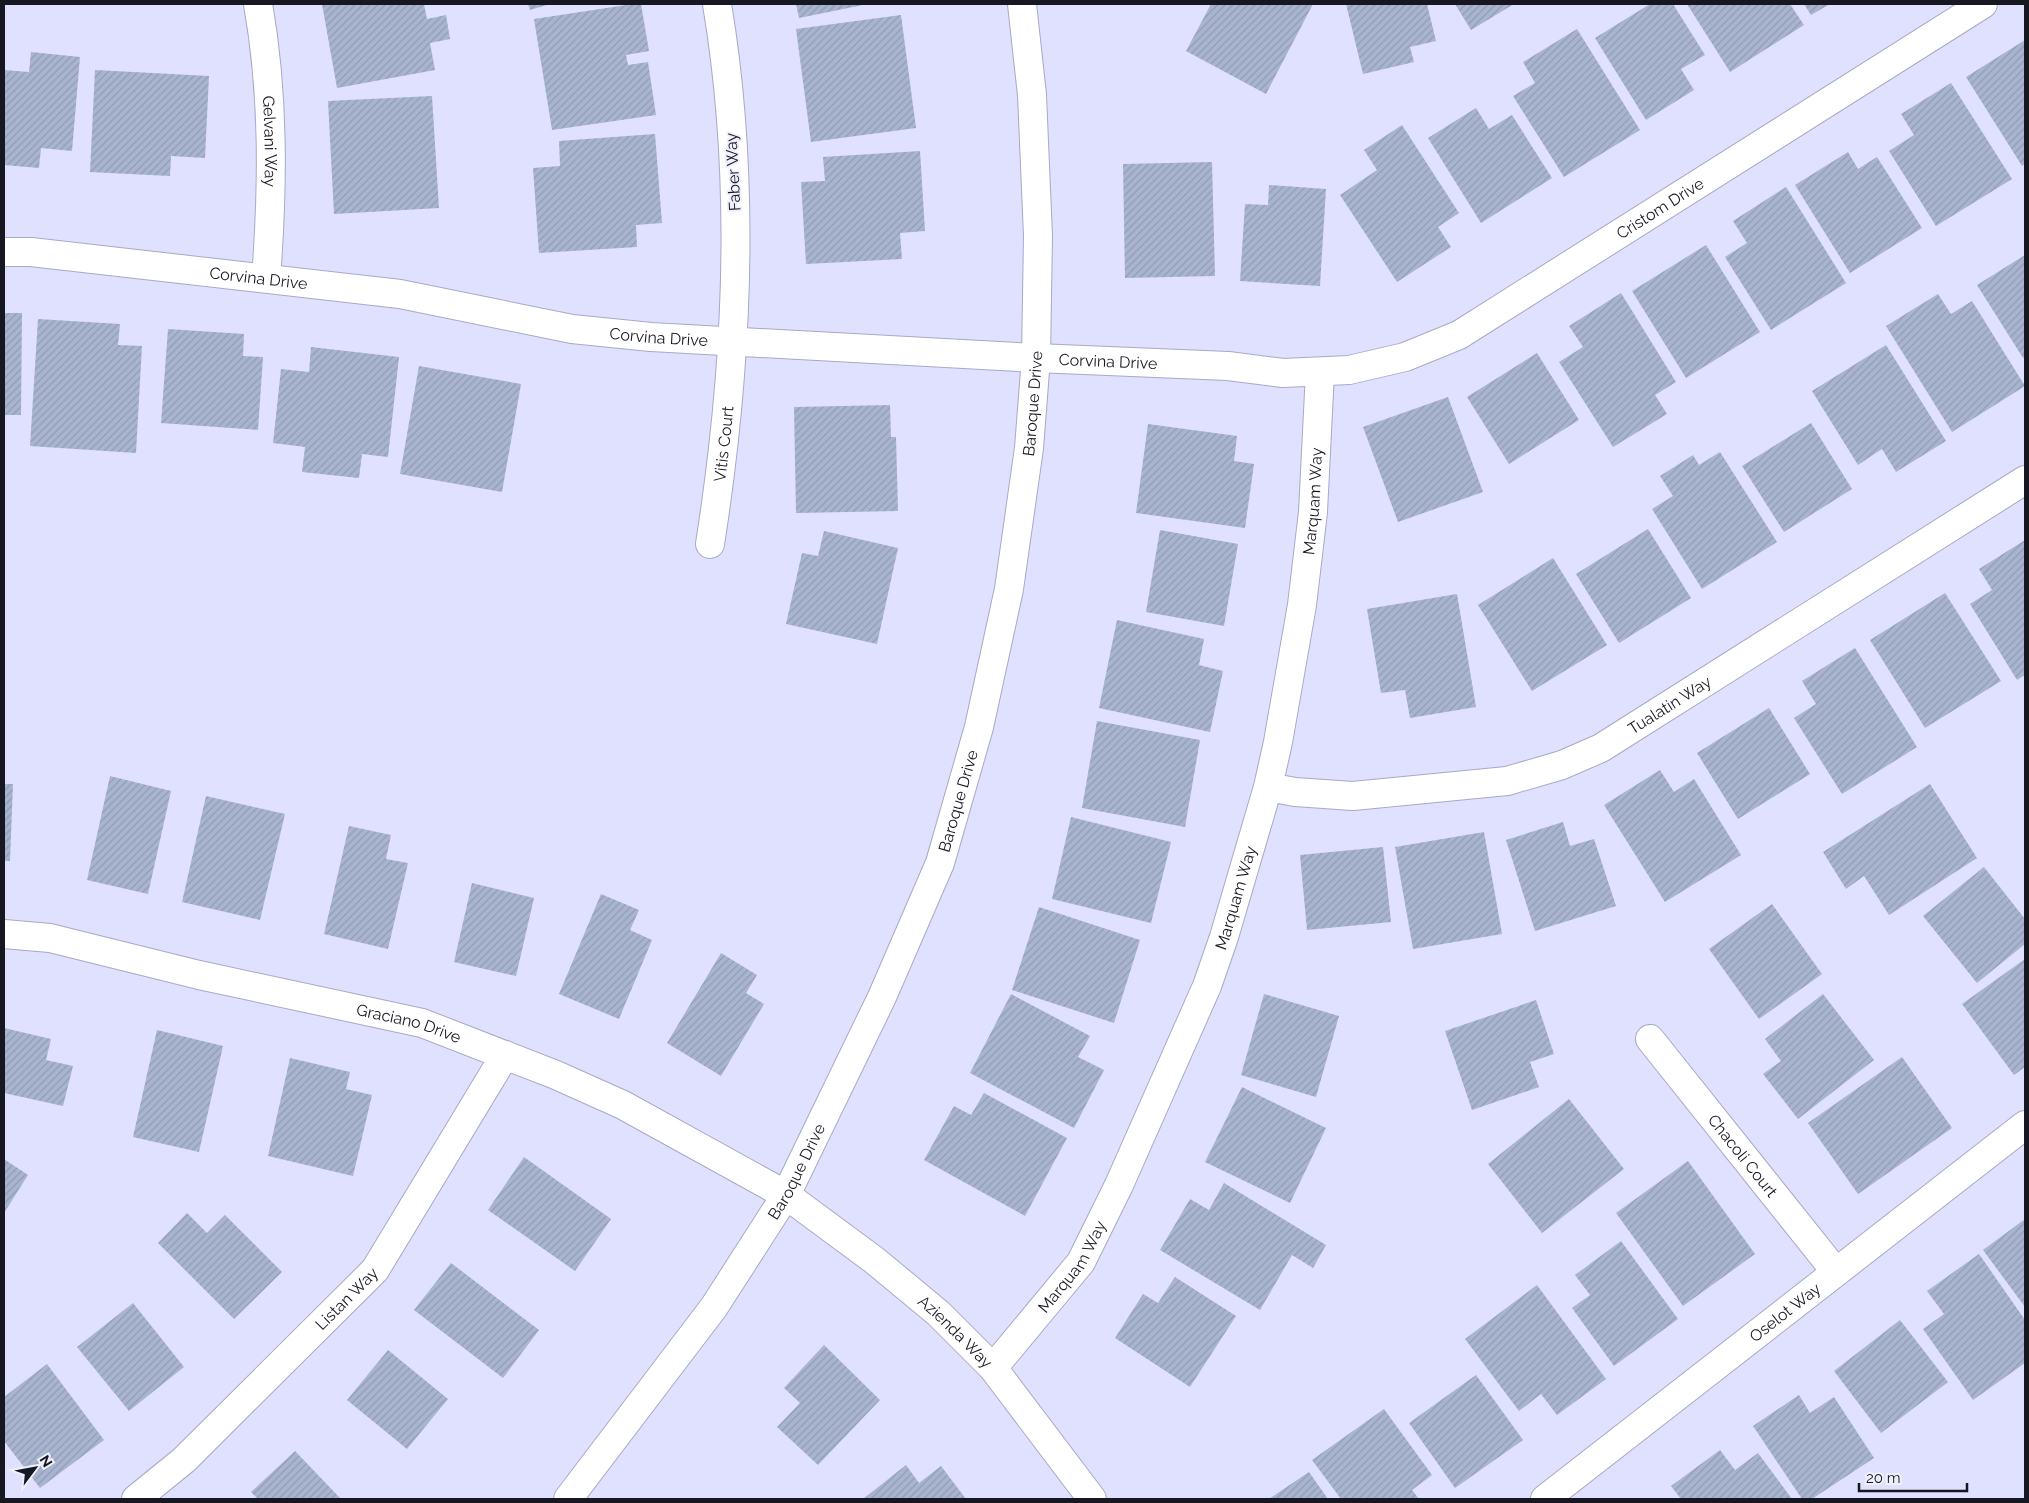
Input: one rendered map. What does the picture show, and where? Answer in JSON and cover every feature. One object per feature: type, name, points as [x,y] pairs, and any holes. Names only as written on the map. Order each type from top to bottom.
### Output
[{"type":"street","name":"Gelvani Way","points":[[258,4],[271,136],[271,206],[266,278]]},
{"type":"street","name":"Faber Way","points":[[717,4],[724,47],[735,175],[736,300],[734,342]]},
{"type":"street","name":"Baroque Drive","points":[[568,1499],[714,1307],[786,1195],[882,997],[940,863],[980,727],[1009,589],[1029,448],[1036,358],[1038,236],[1032,95],[1022,4]]},
{"type":"street","name":"Cristom Drive","points":[[1320,372],[1349,370],[1405,357],[1459,335],[1983,4]]},
{"type":"street","name":"Corvina Drive","points":[[4,252],[31,252],[400,294],[572,329],[651,337],[1036,358],[1228,366],[1283,373],[1320,372]]},
{"type":"street","name":"Vitis Court","points":[[710,544],[723,464],[734,342]]},
{"type":"street","name":"Marquam Way","points":[[993,1368],[1081,1262],[1119,1185],[1207,986],[1268,787],[1278,742],[1302,605],[1313,512],[1320,372]]},
{"type":"street","name":"Tualatin Way","points":[[1268,787],[1294,792],[1353,796],[1507,781],[1562,765],[1601,748],[2025,480]]},
{"type":"street","name":"Graciano Drive","points":[[4,934],[50,938],[199,975],[422,1023],[505,1055],[623,1105],[786,1195]]},
{"type":"street","name":"Chacoli Court","points":[[1650,1039],[1836,1272]]},
{"type":"street","name":"Listan Way","points":[[136,1499],[184,1460],[375,1270],[505,1055]]},
{"type":"street","name":"Oselot Way","points":[[1545,1499],[2025,1125]]},
{"type":"street","name":"Azienda Way","points":[[786,1195],[874,1260],[938,1313],[993,1368],[1092,1499]]},
{"type":"building","points":[[322,4],[424,4],[427,19],[446,15],[450,39],[430,43],[435,70],[337,88]]},
{"type":"building","points":[[528,4],[550,4],[530,10]]},
{"type":"building","points":[[641,4],[649,51],[626,55],[628,65],[648,62],[656,115],[552,130],[534,19]]},
{"type":"building","points":[[796,4],[863,4],[863,5],[799,18]]},
{"type":"building","points":[[1211,4],[1313,4],[1266,94],[1186,51]]},
{"type":"building","points":[[1346,4],[1427,4],[1436,41],[1410,47],[1414,62],[1363,74]]},
{"type":"building","points":[[1455,4],[1514,4],[1471,30]]},
{"type":"building","points":[[1650,4],[1673,4],[1705,55],[1681,69],[1694,90],[1646,120],[1595,38]]},
{"type":"building","points":[[1687,4],[1790,4],[1804,25],[1730,72]]},
{"type":"building","points":[[1804,4],[1830,4],[1811,15]]},
{"type":"building","points":[[901,15],[916,128],[811,142],[796,29]]},
{"type":"building","points":[[1577,29],[1640,130],[1564,177],[1513,96],[1535,83],[1523,62]]},
{"type":"building","points":[[2025,40],[2025,164],[2022,166],[1966,77]]},
{"type":"building","points":[[31,52],[80,57],[72,151],[41,148],[39,168],[4,165],[4,70],[29,72]]},
{"type":"building","points":[[95,70],[209,76],[205,158],[171,156],[170,176],[90,172]]},
{"type":"building","points":[[1951,83],[2012,179],[1936,226],[1889,151],[1914,135],[1901,114]]},
{"type":"building","points":[[432,96],[439,208],[334,214],[328,101]]},
{"type":"building","points":[[1476,108],[1489,129],[1512,115],[1552,178],[1481,223],[1428,138]]},
{"type":"building","points":[[1402,125],[1459,213],[1438,227],[1451,247],[1397,282],[1340,195],[1377,170],[1364,150]]},
{"type":"building","points":[[655,134],[662,223],[636,225],[637,247],[539,253],[533,168],[560,166],[559,141]]},
{"type":"building","points":[[920,151],[925,231],[900,233],[902,259],[806,264],[801,182],[825,181],[823,157]]},
{"type":"building","points":[[1848,152],[1858,169],[1877,157],[1922,228],[1850,273],[1795,185]]},
{"type":"building","points":[[1212,162],[1215,276],[1125,278],[1123,164]]},
{"type":"building","points":[[1269,185],[1326,189],[1320,286],[1240,281],[1245,204],[1268,205]]},
{"type":"building","points":[[1786,187],[1846,283],[1771,330],[1725,257],[1747,243],[1733,221]]},
{"type":"building","points":[[1706,245],[1760,332],[1686,378],[1632,291]]},
{"type":"building","points":[[2025,255],[2025,357],[2023,358],[1977,285]]},
{"type":"building","points":[[1621,293],[1676,382],[1655,395],[1667,414],[1613,447],[1559,362],[1583,347],[1569,326]]},
{"type":"building","points":[[1938,294],[1951,314],[1972,301],[2025,386],[1952,432],[1886,326]]},
{"type":"building","points":[[4,313],[22,313],[21,415],[4,415]]},
{"type":"building","points":[[38,319],[120,324],[118,345],[142,346],[136,453],[30,446]]},
{"type":"building","points":[[168,329],[244,334],[243,356],[263,357],[258,430],[161,423]]},
{"type":"building","points":[[1886,345],[1946,441],[1896,472],[1882,449],[1858,465],[1812,391]]},
{"type":"building","points":[[311,347],[399,357],[388,457],[362,454],[359,478],[302,472],[305,447],[273,443],[281,369],[309,372]]},
{"type":"building","points":[[1537,353],[1579,420],[1509,464],[1467,397]]},
{"type":"building","points":[[419,366],[521,384],[502,492],[400,474]]},
{"type":"building","points":[[1448,397],[1483,492],[1398,522],[1363,427]]},
{"type":"building","points":[[890,405],[891,437],[896,437],[898,511],[796,513],[794,407]]},
{"type":"building","points":[[1811,423],[1852,489],[1784,532],[1742,466]]},
{"type":"building","points":[[1148,424],[1237,436],[1234,461],[1254,464],[1245,528],[1136,513]]},
{"type":"building","points":[[1720,452],[1777,542],[1702,589],[1652,509],[1673,496],[1660,476],[1693,455],[1699,465]]},
{"type":"building","points":[[1648,529],[1691,598],[1619,643],[1576,574]]},
{"type":"building","points":[[1160,530],[1238,544],[1224,626],[1146,612]]},
{"type":"building","points":[[824,531],[898,548],[877,644],[786,624],[802,553],[818,556]]},
{"type":"building","points":[[2025,540],[2025,675],[2017,680],[1970,604],[1992,590],[1979,569]]},
{"type":"building","points":[[1553,558],[1607,645],[1532,691],[1478,605]]},
{"type":"building","points":[[1945,593],[2001,681],[1925,728],[1870,640]]},
{"type":"building","points":[[1457,594],[1476,707],[1410,718],[1405,690],[1381,693],[1367,609]]},
{"type":"building","points":[[1117,620],[1204,639],[1199,665],[1223,671],[1210,732],[1099,708]]},
{"type":"building","points":[[1855,648],[1917,747],[1842,794],[1794,718],[1816,704],[1802,681]]},
{"type":"building","points":[[1769,708],[1810,774],[1738,819],[1697,753]]},
{"type":"building","points":[[1097,721],[1200,740],[1185,827],[1082,808]]},
{"type":"building","points":[[1660,770],[1674,792],[1694,779],[1741,855],[1665,902],[1604,805]]},
{"type":"building","points":[[110,776],[171,791],[148,894],[87,880]]},
{"type":"building","points":[[4,784],[13,784],[10,861],[4,861]]},
{"type":"building","points":[[1930,784],[1977,858],[1889,915],[1864,876],[1846,889],[1823,852]]},
{"type":"building","points":[[206,796],[285,814],[260,920],[182,902]]},
{"type":"building","points":[[1071,817],[1171,842],[1151,923],[1052,899]]},
{"type":"building","points":[[1563,822],[1570,846],[1594,839],[1616,906],[1535,931],[1506,840]]},
{"type":"building","points":[[349,826],[391,835],[386,859],[408,863],[388,949],[324,934]]},
{"type":"building","points":[[1484,832],[1502,934],[1413,949],[1395,847]]},
{"type":"building","points":[[1383,847],[1391,922],[1307,930],[1300,855]]},
{"type":"building","points":[[1984,867],[2025,919],[2025,944],[1977,983],[1923,916]]},
{"type":"building","points":[[472,883],[534,898],[516,976],[454,962]]},
{"type":"building","points":[[601,894],[639,910],[630,930],[652,940],[619,1019],[559,994]]},
{"type":"building","points":[[1772,904],[1822,974],[1759,1019],[1709,949]]},
{"type":"building","points":[[1039,907],[1140,940],[1114,1023],[1012,990]]},
{"type":"building","points":[[721,953],[757,975],[746,993],[764,1004],[721,1076],[667,1043]]},
{"type":"building","points":[[2025,959],[2025,1067],[2014,1075],[1962,1004]]},
{"type":"building","points":[[1011,994],[1090,1036],[1078,1057],[1104,1070],[1074,1128],[970,1073]]},
{"type":"building","points":[[1264,994],[1339,1016],[1316,1097],[1241,1075]]},
{"type":"building","points":[[1823,994],[1874,1060],[1798,1119],[1763,1074],[1781,1061],[1765,1039]]},
{"type":"building","points":[[1536,1000],[1554,1054],[1530,1062],[1539,1087],[1472,1110],[1445,1031]]},
{"type":"building","points":[[4,1028],[51,1039],[46,1060],[73,1066],[63,1106],[4,1093]]},
{"type":"building","points":[[157,1030],[223,1046],[199,1152],[133,1137]]},
{"type":"building","points":[[1902,1057],[1952,1128],[1858,1194],[1808,1123]]},
{"type":"building","points":[[290,1058],[350,1072],[346,1089],[372,1095],[353,1176],[268,1156]]},
{"type":"building","points":[[1242,1087],[1326,1128],[1290,1203],[1205,1162]]},
{"type":"building","points":[[984,1093],[1067,1138],[1025,1216],[924,1160],[954,1106],[971,1115]]},
{"type":"building","points":[[1569,1099],[1624,1169],[1542,1233],[1488,1164]]},
{"type":"building","points":[[524,1157],[611,1219],[575,1271],[488,1210]]},
{"type":"building","points":[[4,1159],[28,1175],[4,1213]]},
{"type":"building","points":[[1688,1161],[1755,1254],[1683,1306],[1616,1213]]},
{"type":"building","points":[[1224,1183],[1326,1245],[1313,1268],[1292,1255],[1260,1310],[1160,1250],[1190,1199],[1209,1210]]},
{"type":"building","points":[[187,1213],[207,1233],[225,1215],[282,1272],[234,1319],[158,1243]]},
{"type":"building","points":[[2025,1219],[2025,1307],[1983,1250]]},
{"type":"building","points":[[1621,1241],[1678,1319],[1614,1366],[1572,1308],[1590,1295],[1575,1275]]},
{"type":"building","points":[[1979,1254],[2025,1320],[2025,1363],[1973,1400],[1923,1329],[1944,1314],[1927,1291]]},
{"type":"building","points":[[451,1263],[539,1330],[503,1378],[414,1310]]},
{"type":"building","points":[[1175,1277],[1236,1316],[1190,1387],[1115,1338],[1143,1294],[1158,1303]]},
{"type":"building","points":[[1537,1285],[1606,1379],[1557,1415],[1541,1394],[1519,1411],[1465,1339]]},
{"type":"building","points":[[133,1303],[184,1367],[129,1411],[77,1347]]},
{"type":"building","points":[[1900,1320],[1948,1382],[1881,1433],[1834,1371]]},
{"type":"building","points":[[824,1345],[880,1400],[818,1465],[777,1427],[800,1403],[784,1388]]},
{"type":"building","points":[[388,1350],[448,1399],[407,1449],[347,1400]]},
{"type":"building","points":[[47,1364],[104,1440],[40,1488],[4,1441],[4,1397]]},
{"type":"building","points":[[1476,1375],[1523,1440],[1455,1488],[1409,1423]]},
{"type":"building","points":[[1799,1395],[1810,1413],[1834,1397],[1874,1458],[1812,1499],[1802,1499],[1753,1426]]},
{"type":"building","points":[[1384,1409],[1432,1475],[1412,1490],[1419,1499],[1341,1499],[1312,1460]]},
{"type":"building","points":[[1720,1450],[1735,1470],[1758,1453],[1792,1499],[1681,1499],[1671,1486]]},
{"type":"building","points":[[295,1451],[341,1499],[258,1499],[251,1492]]},
{"type":"building","points":[[906,1465],[919,1483],[941,1466],[966,1499],[863,1499]]},
{"type":"building","points":[[1309,1472],[1328,1499],[1269,1499]]}]
